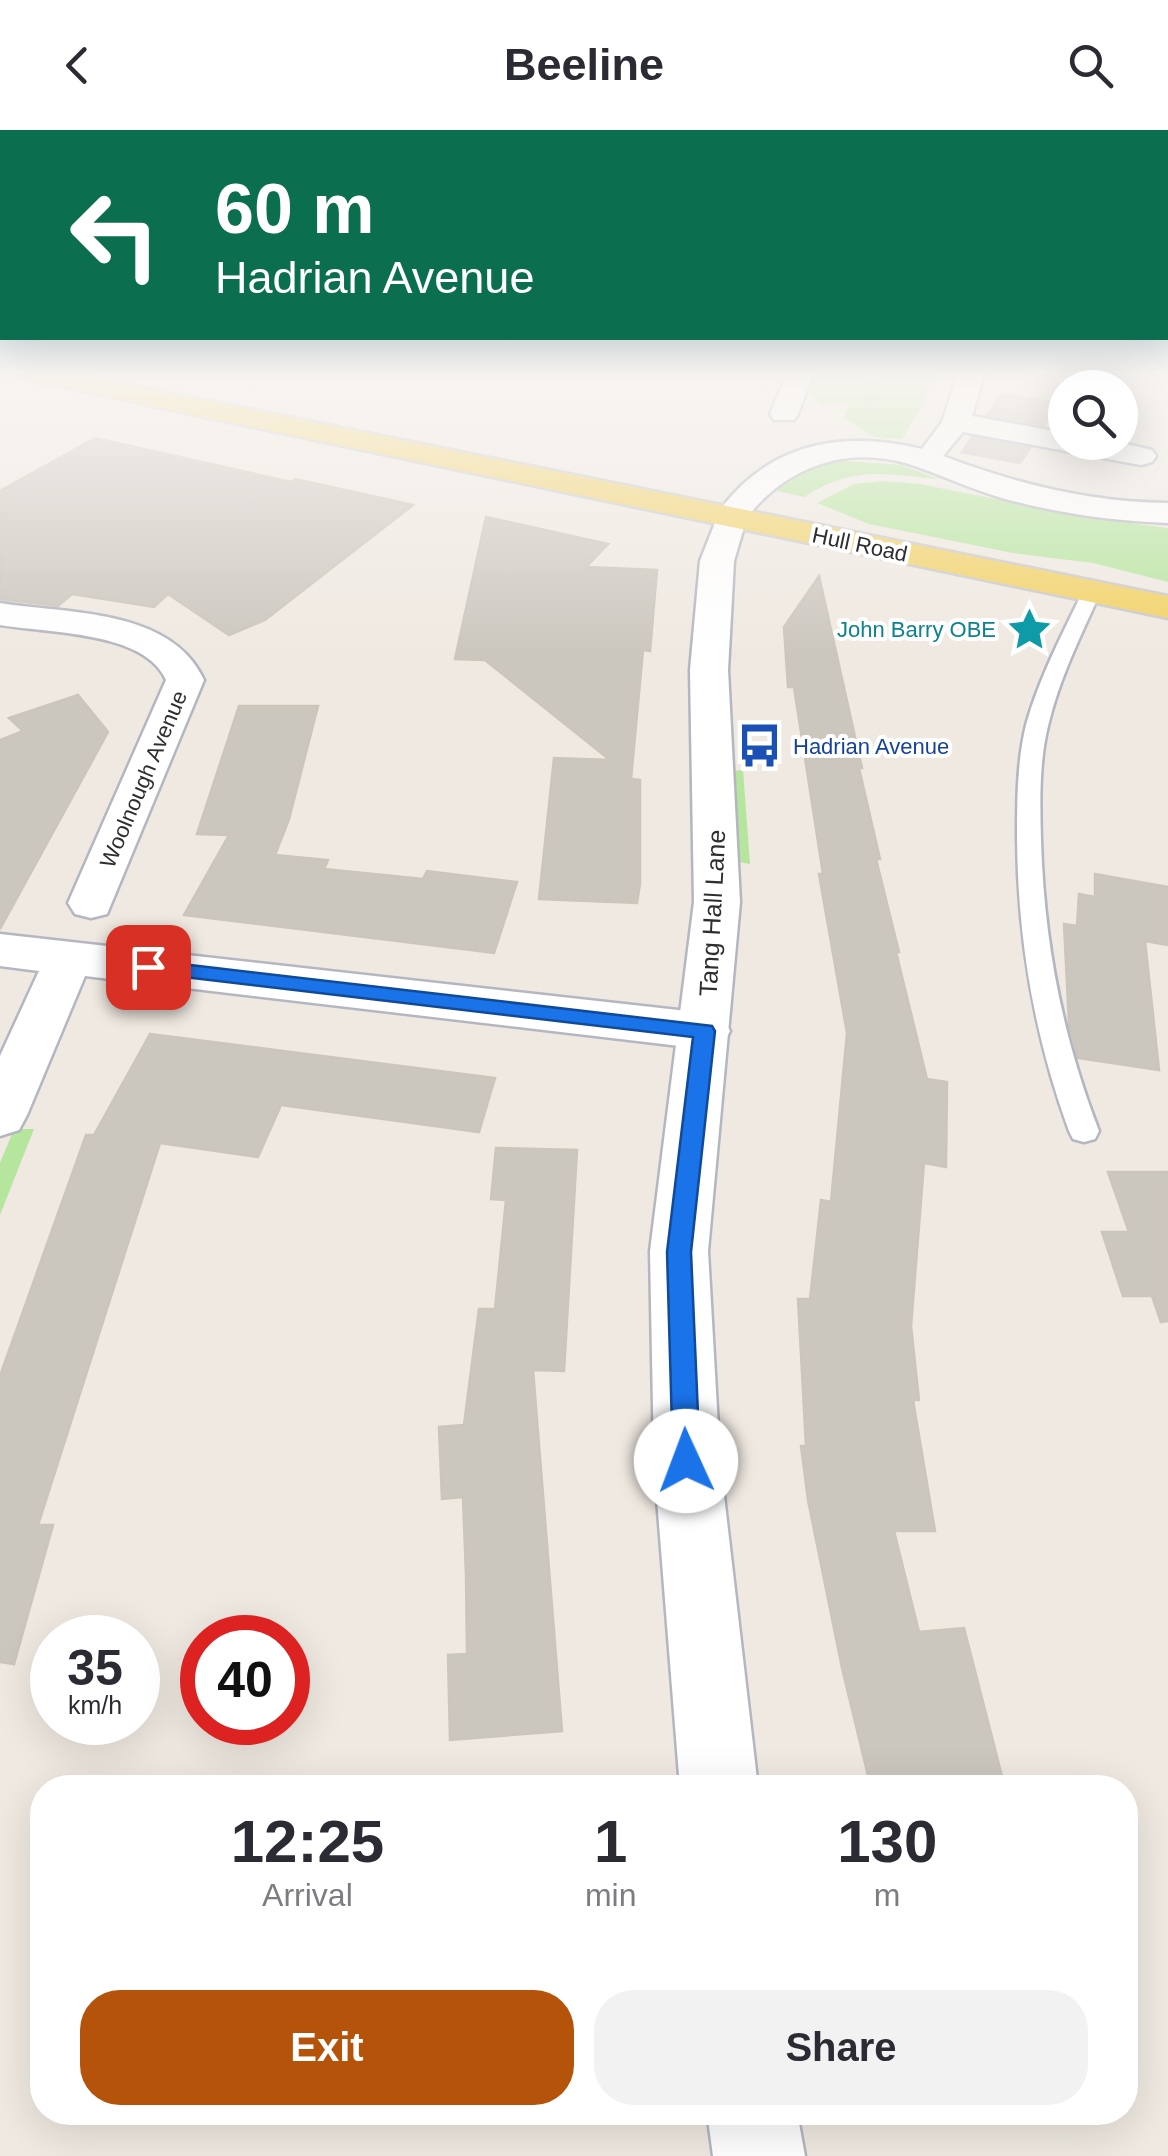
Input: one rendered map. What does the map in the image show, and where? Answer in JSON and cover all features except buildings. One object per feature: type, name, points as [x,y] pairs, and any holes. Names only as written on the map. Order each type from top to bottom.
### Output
[{"type":"main road","name":"Hull Road","points":[[478,466],[1168,608]]},
{"type":"street","points":[[731,518],[747,492],[768,474],[790,466]]},
{"type":"street","points":[[938,466],[1019,493],[1081,505],[1168,513]]},
{"type":"street","name":"Tang Hall Lane","points":[[718,1775],[686,1461],[679,1252],[717,902],[709,670],[718,551],[731,518]]},
{"type":"street","name":"Woolnough Avenue","points":[[0,614],[155,644],[170,655],[185,680],[91,903]]},
{"type":"street","points":[[0,950],[704,1031]]},
{"type":"street","points":[[0,1115],[69,958]]},
{"type":"street","points":[[754,2125],[759,2156]]},
{"type":"lane","points":[[1084,1131],[1063,1079],[1041,1000],[1033,927],[1029,782],[1036,728],[1048,688],[1092,591]]},
{"type":"green space","points":[[902,466],[939,479],[869,474],[839,480],[804,497],[777,491],[793,473],[808,467]]},
{"type":"green space","points":[[854,484],[920,484],[1091,518],[1168,528],[1168,582],[1093,563],[1013,553],[869,524],[817,503]]},
{"type":"green space","points":[[743,770],[750,864],[739,862],[733,771]]},
{"type":"green space","points":[[14,1129],[34,1129],[0,1215],[0,1163]]},
{"type":"place","name":"John Barry OBE","points":[[1029,629]]},
{"type":"place","name":"Hadrian Avenue","points":[[760,746]]},
{"type":"route","points":[[148,967],[704,1031],[679,1252],[686,1461]]}]
